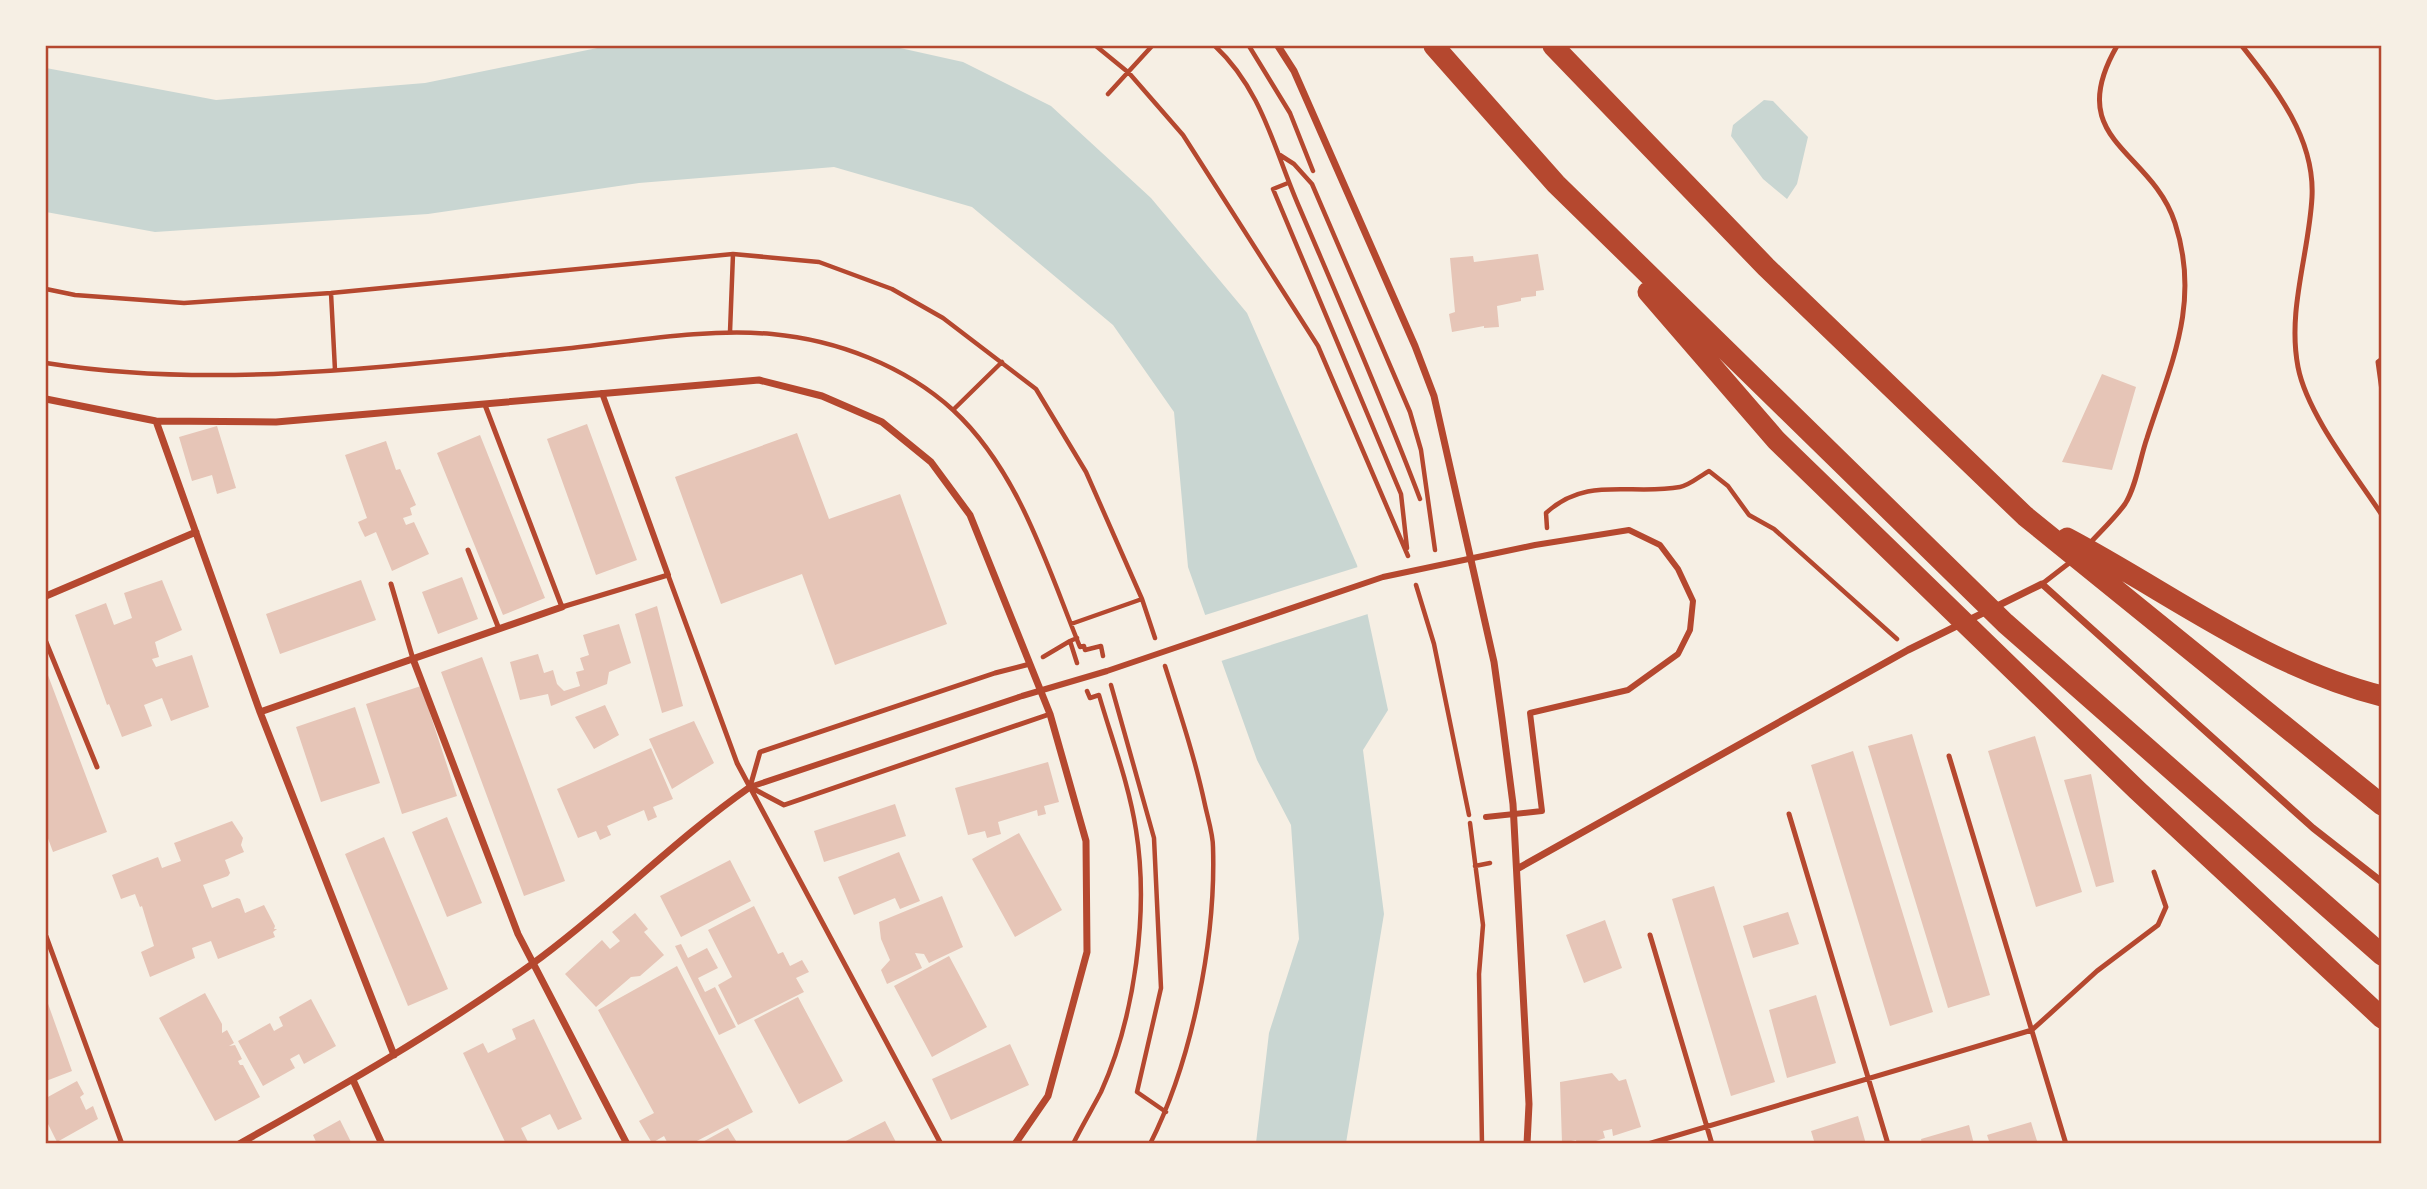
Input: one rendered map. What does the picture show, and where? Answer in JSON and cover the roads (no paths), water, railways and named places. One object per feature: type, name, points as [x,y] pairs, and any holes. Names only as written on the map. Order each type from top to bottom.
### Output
[{"type":"highway","points":[[1434,46],[1776,440],[2137,790],[2382,1018]]},
{"type":"highway","points":[[1553,46],[1766,267],[2025,516],[2382,805]]},
{"type":"highway","points":[[1556,184],[2005,623],[2382,955]]},
{"type":"highway","points":[[2025,516],[2124,568],[2241,640],[2348,687],[2382,696]]},
{"type":"street","points":[[1278,46],[1294,71],[1404,321],[1434,396],[1494,662],[1513,814],[1529,1104],[1527,1143]]},
{"type":"street","points":[[46,399],[156,421],[276,422],[760,380],[822,396],[882,422],[932,462],[970,516],[1050,714],[1086,841],[1087,952],[1048,1096],[1015,1143]]},
{"type":"street","points":[[602,393],[668,575]]},
{"type":"street","points":[[156,421],[260,712],[394,1055]]},
{"type":"street","points":[[239,1143],[394,1055],[533,963],[702,820],[750,787],[1022,696],[1107,671],[1384,577],[1535,545],[1629,530],[1660,545],[1678,569],[1693,601],[1690,630],[1678,654],[1628,690],[1530,713],[1542,811],[1486,817]]},
{"type":"street","points":[[46,596],[196,532]]},
{"type":"street","points":[[1517,869],[1908,650],[2042,584],[2313,828],[2382,882]]},
{"type":"street","points":[[260,712],[562,607]]},
{"type":"street","points":[[412,659],[518,934],[627,1143]]},
{"type":"street","points":[[353,1080],[382,1143]]},
{"type":"lane","points":[[2042,584],[2082,552],[2126,502],[2185,320],[2187,269],[2175,221],[2156,184],[2121,152],[2104,126],[2099,96],[2105,66],[2117,46]]},
{"type":"lane","points":[[2242,46],[2280,94],[2304,142],[2312,196],[2301,263],[2294,339],[2306,398],[2382,515]]},
{"type":"lane","points":[[2382,359],[2378,362],[2382,391]]},
{"type":"lane","points":[[485,405],[562,607],[668,575],[737,763],[941,1143]]},
{"type":"lane","points":[[468,550],[499,629]]},
{"type":"lane","points":[[391,584],[412,659]]},
{"type":"lane","points":[[46,642],[97,767]]},
{"type":"lane","points":[[750,787],[760,752],[995,673],[1030,664]]},
{"type":"lane","points":[[750,787],[784,805],[1050,714]]},
{"type":"lane","points":[[1949,756],[2066,1143]]},
{"type":"lane","points":[[1789,814],[1888,1143]]},
{"type":"lane","points":[[1647,1143],[2032,1030],[2097,971],[2158,925],[2166,907],[2154,872]]},
{"type":"lane","points":[[1650,935],[1712,1143]]},
{"type":"lane","points":[[46,936],[122,1143]]}]
